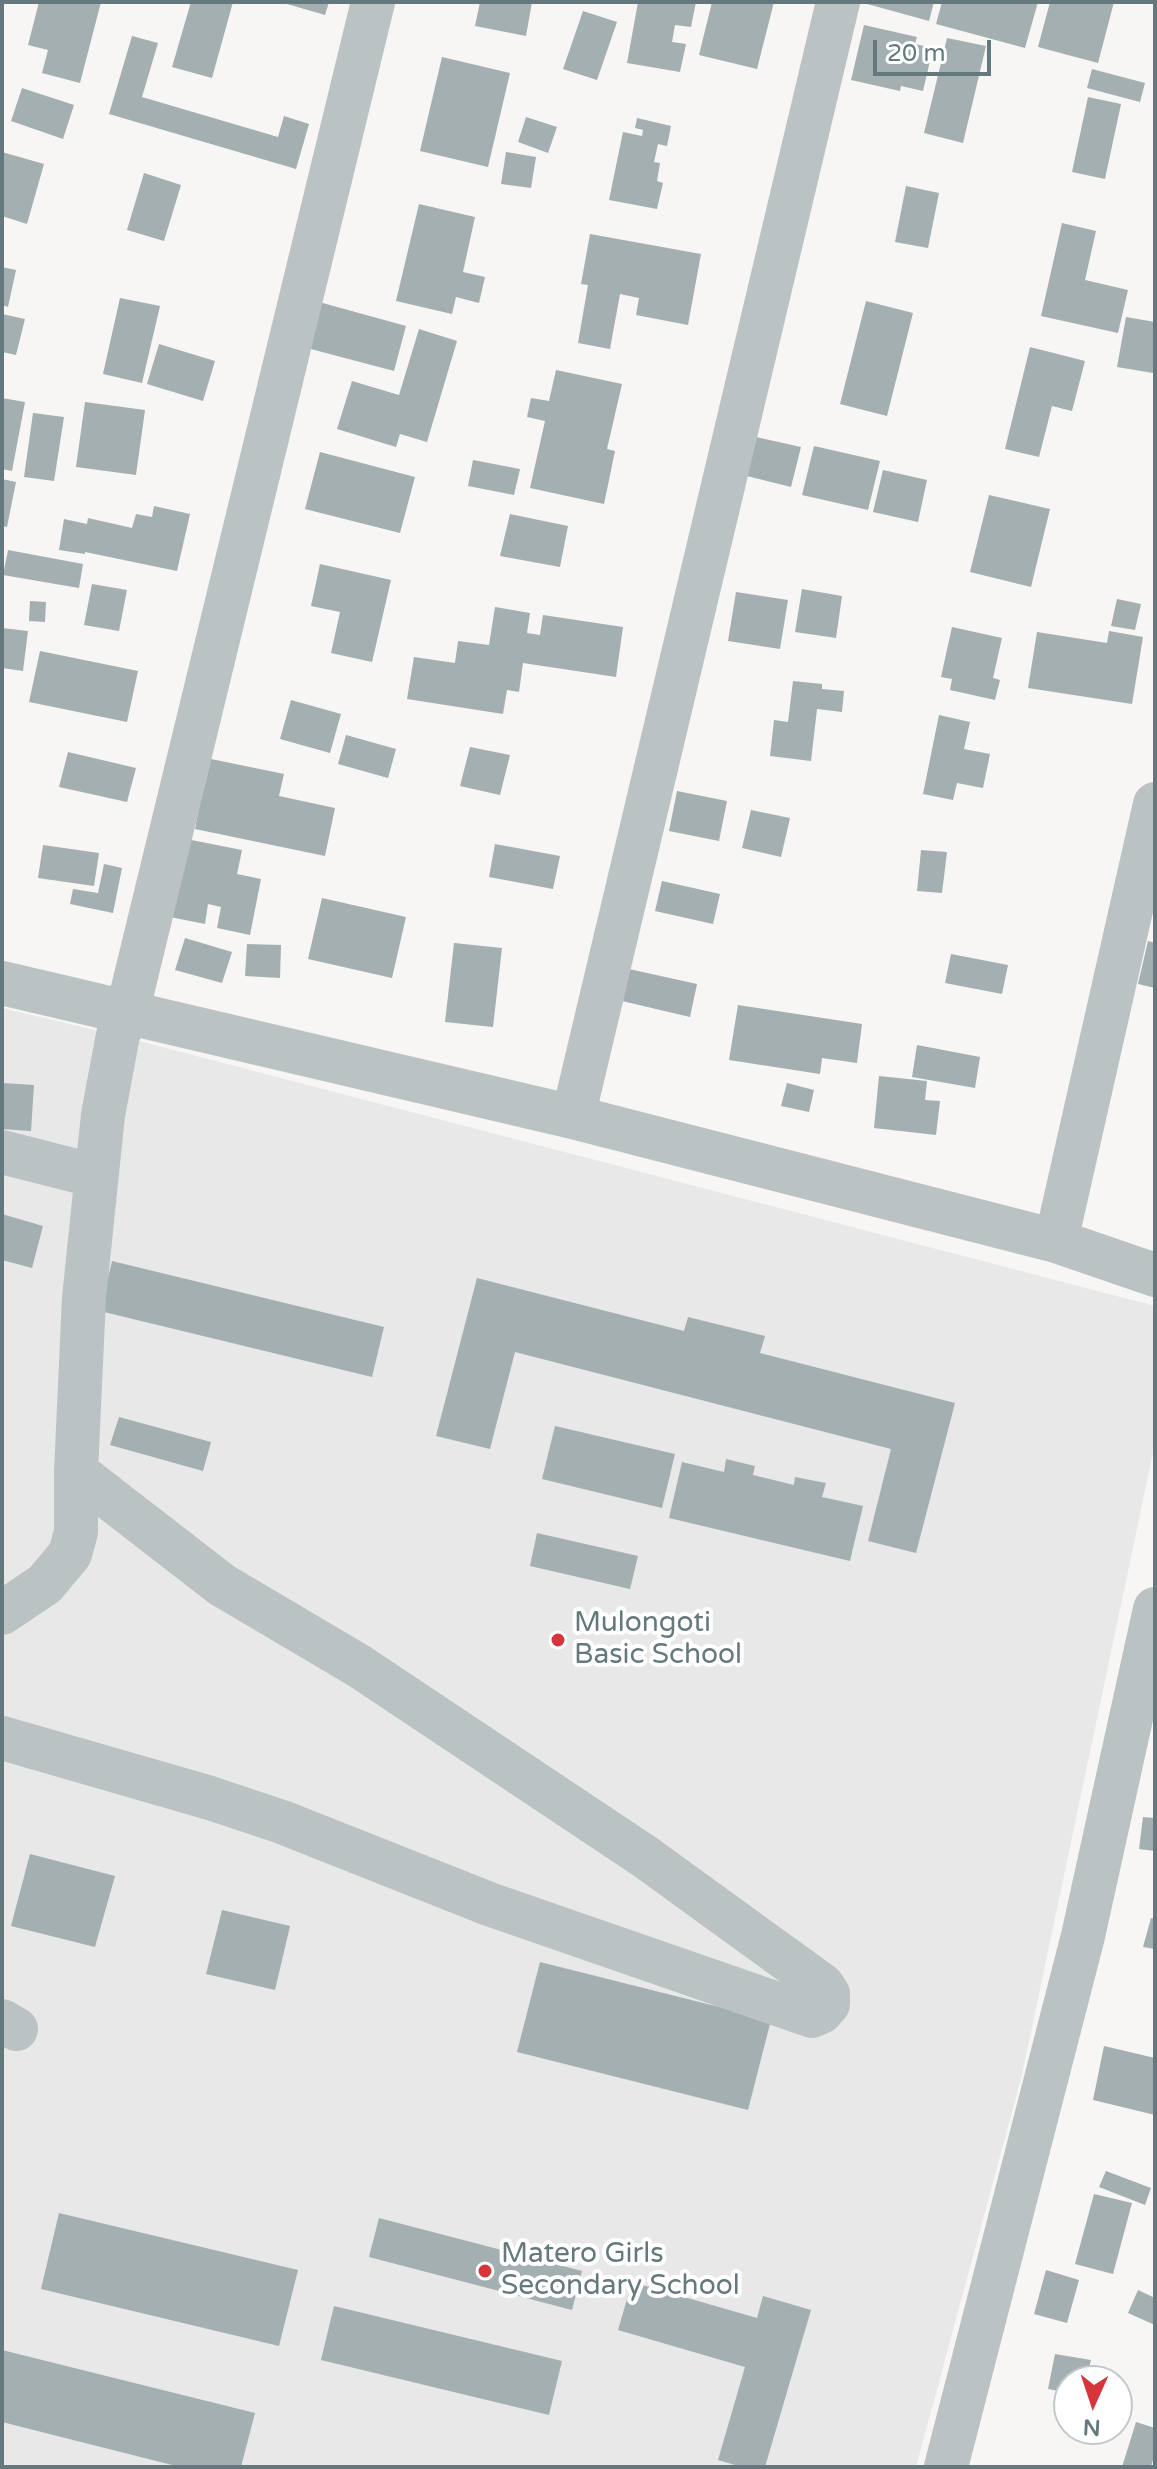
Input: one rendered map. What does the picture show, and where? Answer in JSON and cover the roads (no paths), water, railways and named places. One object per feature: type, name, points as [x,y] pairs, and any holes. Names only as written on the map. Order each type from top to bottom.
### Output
[{"type":"street","points":[[2,1613],[45,1584],[70,1554],[76,1532],[84,1298],[103,1115],[118,1035],[127,1013],[373,2]]},
{"type":"street","points":[[573,1117],[838,2]]},
{"type":"street","points":[[1056,1241],[1141,930],[1155,804]]},
{"type":"street","points":[[2,983],[573,1117],[1056,1241],[1155,1275]]},
{"type":"street","points":[[2,1152],[96,1176]]},
{"type":"street","points":[[2,1738],[282,1822],[489,1904],[812,2016],[828,2004],[828,1994],[822,1985],[682,1882],[359,1666],[222,1585],[76,1472]]},
{"type":"street","points":[[946,2467],[1083,1936],[1155,1609]]},
{"type":"place","name":"Mulongoti Basic School","points":[[558,1640]]},
{"type":"place","name":"Matero Girls Secondary School","points":[[485,2271]]}]
